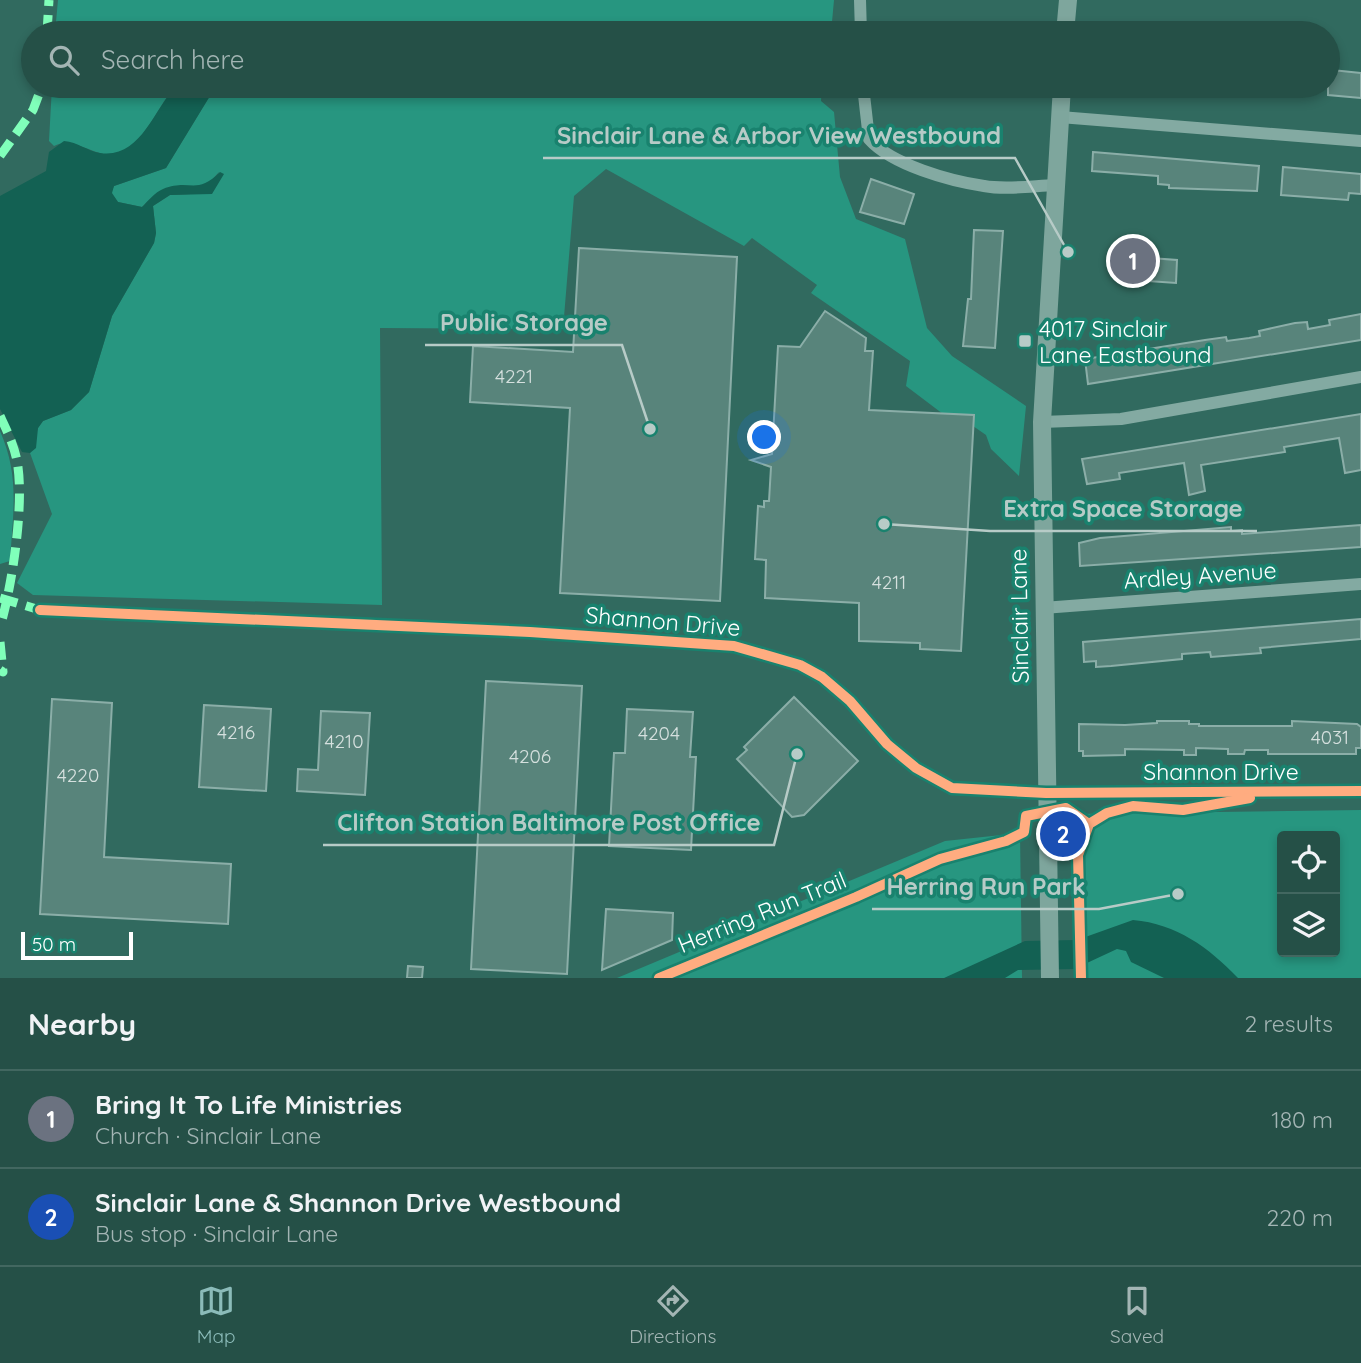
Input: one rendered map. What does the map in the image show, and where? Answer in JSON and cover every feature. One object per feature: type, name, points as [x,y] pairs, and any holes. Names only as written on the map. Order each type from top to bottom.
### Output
[{"type":"main road","points":[[1066,21],[1068,0]]},
{"type":"main road","name":"Sinclair Lane","points":[[1050,978],[1042,608],[1042,422],[1061,98]]},
{"type":"street","points":[[860,0],[861,21]]},
{"type":"street","points":[[864,98],[869,139],[887,155],[915,167],[986,187],[1055,186]]},
{"type":"street","points":[[1060,117],[1361,141]]},
{"type":"street","points":[[1042,422],[1121,419],[1361,377]]},
{"type":"street","name":"Ardley Avenue","points":[[1042,608],[1361,584]]},
{"type":"street","name":"Shannon Drive","points":[[40,610],[538,632],[734,646],[800,665],[822,677],[850,701],[887,744],[916,768],[945,786],[966,791],[1361,791]]},
{"type":"shaded area","points":[[58,0],[834,0],[832,21],[56,21]]},
{"type":"shaded area","points":[[51,98],[167,98],[141,137],[117,154],[99,153],[72,144],[54,146],[49,141]]},
{"type":"shaded area","points":[[167,98],[209,98],[166,168],[114,186],[112,193],[118,202],[142,207],[163,189],[199,185],[220,172],[224,174],[212,194],[170,195],[153,206],[156,233],[154,243],[112,316],[89,392],[71,410],[43,421],[38,428],[36,448],[30,453],[22,452],[0,409],[0,196],[46,171],[49,152],[64,141],[100,153],[114,153],[126,149],[144,131]]},
{"type":"shaded area","points":[[209,98],[821,98],[821,101],[834,112],[840,177],[856,219],[905,239],[927,328],[952,356],[1026,406],[1019,476],[991,449],[986,435],[973,426],[943,414],[906,386],[910,361],[811,293],[817,285],[752,238],[744,246],[606,169],[574,196],[563,329],[380,328],[382,605],[33,595],[17,583],[52,514],[30,453],[38,428],[43,421],[71,410],[89,392],[112,316],[154,243],[156,233],[153,206],[170,195],[212,193],[219,172],[208,184],[161,191],[142,207],[118,202],[111,193],[114,186],[166,168]]},
{"type":"shaded area","points":[[0,431],[10,464],[14,495],[10,561],[0,564]]},
{"type":"shaded area","points":[[1361,810],[1361,978],[1074,978],[1074,814]]},
{"type":"shaded area","points":[[1020,833],[1022,978],[617,978],[945,841]]},
{"type":"shaded area","points":[[1133,920],[1164,926],[1191,939],[1215,956],[1238,978],[1164,978],[1131,962],[1126,951],[1117,949],[1074,969],[1018,970],[1005,978],[944,978],[1025,941],[1077,940]]},
{"type":"building","points":[[1340,71],[1361,73],[1361,98],[1340,96]]},
{"type":"building","points":[[1093,152],[1259,166],[1257,191],[1169,188],[1169,185],[1158,184],[1158,176],[1092,171]]},
{"type":"building","points":[[1283,167],[1361,174],[1361,194],[1349,193],[1348,200],[1281,195]]},
{"type":"building","points":[[871,179],[914,194],[904,224],[860,212]]},
{"type":"building","points":[[974,230],[1003,231],[995,348],[963,346],[968,299],[971,299]]},
{"type":"building","points":[[1121,241],[1138,242],[1137,257],[1177,260],[1176,283],[1119,279]]},
{"type":"building","points":[[579,248],[737,257],[720,601],[560,593],[570,408],[470,402],[473,346],[573,352]]},
{"type":"building","points":[[825,311],[866,338],[865,351],[873,351],[869,410],[974,415],[961,651],[920,649],[920,643],[859,641],[859,603],[765,598],[766,560],[755,559],[758,506],[764,507],[764,501],[769,501],[771,467],[751,460],[772,454],[778,346],[800,347]]},
{"type":"building","points":[[1361,314],[1361,340],[1088,384],[1085,359],[1226,337],[1227,341],[1249,338],[1260,336],[1259,331],[1295,323],[1307,322],[1308,329],[1330,325],[1329,320]]},
{"type":"building","points":[[1361,414],[1361,470],[1345,473],[1339,438],[1284,447],[1285,452],[1201,465],[1205,491],[1189,495],[1184,463],[1119,473],[1120,479],[1087,484],[1082,459]]},
{"type":"building","points":[[1361,525],[1361,547],[1080,566],[1079,543],[1100,538],[1231,527],[1231,531],[1242,530],[1242,534]]},
{"type":"building","points":[[1361,619],[1361,639],[1260,648],[1261,653],[1211,657],[1210,652],[1182,654],[1182,659],[1111,666],[1096,667],[1096,661],[1084,662],[1083,642]]},
{"type":"building","points":[[486,681],[582,686],[567,974],[471,969]]},
{"type":"building","points":[[794,697],[858,761],[804,815],[792,817],[737,759],[747,750],[744,747]]},
{"type":"building","points":[[52,699],[112,703],[104,857],[231,864],[228,924],[40,914]]},
{"type":"building","points":[[204,705],[271,709],[266,791],[199,787]]},
{"type":"building","points":[[627,709],[693,712],[690,757],[696,757],[691,850],[609,846],[614,753],[625,753]]},
{"type":"building","points":[[321,711],[370,713],[365,795],[297,791],[298,769],[318,770]]},
{"type":"building","points":[[1189,721],[1189,724],[1199,726],[1292,726],[1292,721],[1357,724],[1361,727],[1361,748],[1356,748],[1356,754],[1268,754],[1268,750],[1245,750],[1244,754],[1228,754],[1228,749],[1196,748],[1196,755],[1184,755],[1184,750],[1125,749],[1125,755],[1083,756],[1083,751],[1079,751],[1079,724],[1125,725]]},
{"type":"building","points":[[606,909],[673,913],[672,940],[602,970]]},
{"type":"building","points":[[408,966],[423,967],[422,978],[407,978]]},
{"type":"marked path","points":[[48,21],[49,0]]},
{"type":"marked path","points":[[0,156],[33,110],[38,98]]},
{"type":"marked path","points":[[0,416],[16,455],[19,478],[13,568],[0,627]]},
{"type":"marked path","points":[[0,598],[40,610]]},
{"type":"marked path","points":[[0,642],[3,672],[0,670]]},
{"type":"cycle path","points":[[40,610],[530,632],[734,646],[800,665],[822,677],[850,701],[887,744],[916,768],[952,788],[1046,793],[1361,791]]},
{"type":"cycle path","points":[[1081,978],[1078,855],[1089,824],[1107,813],[1133,806],[1183,810],[1250,798]]},
{"type":"cycle path","name":"Herring Run Trail","points":[[659,978],[856,897],[940,859],[1006,841],[1024,832],[1026,816],[1066,808],[1089,824]]},
{"type":"place","name":"Sinclair Lane & Arbor View Westbound","points":[[1068,252]]},
{"type":"place","name":"Bring It To Life Ministries","points":[[1133,261]]},
{"type":"place","name":"4017 Sinclair Lane Eastbound","points":[[1025,341]]},
{"type":"place","name":"Public Storage","points":[[650,429]]},
{"type":"place","name":"Extra Space Storage","points":[[884,524]]},
{"type":"place","name":"Clifton Station Baltimore Post Office","points":[[797,754]]},
{"type":"place","name":"Sinclair Lane & Shannon Drive Westbound","points":[[1063,834]]},
{"type":"place","name":"Herring Run Park","points":[[1178,894]]}]
